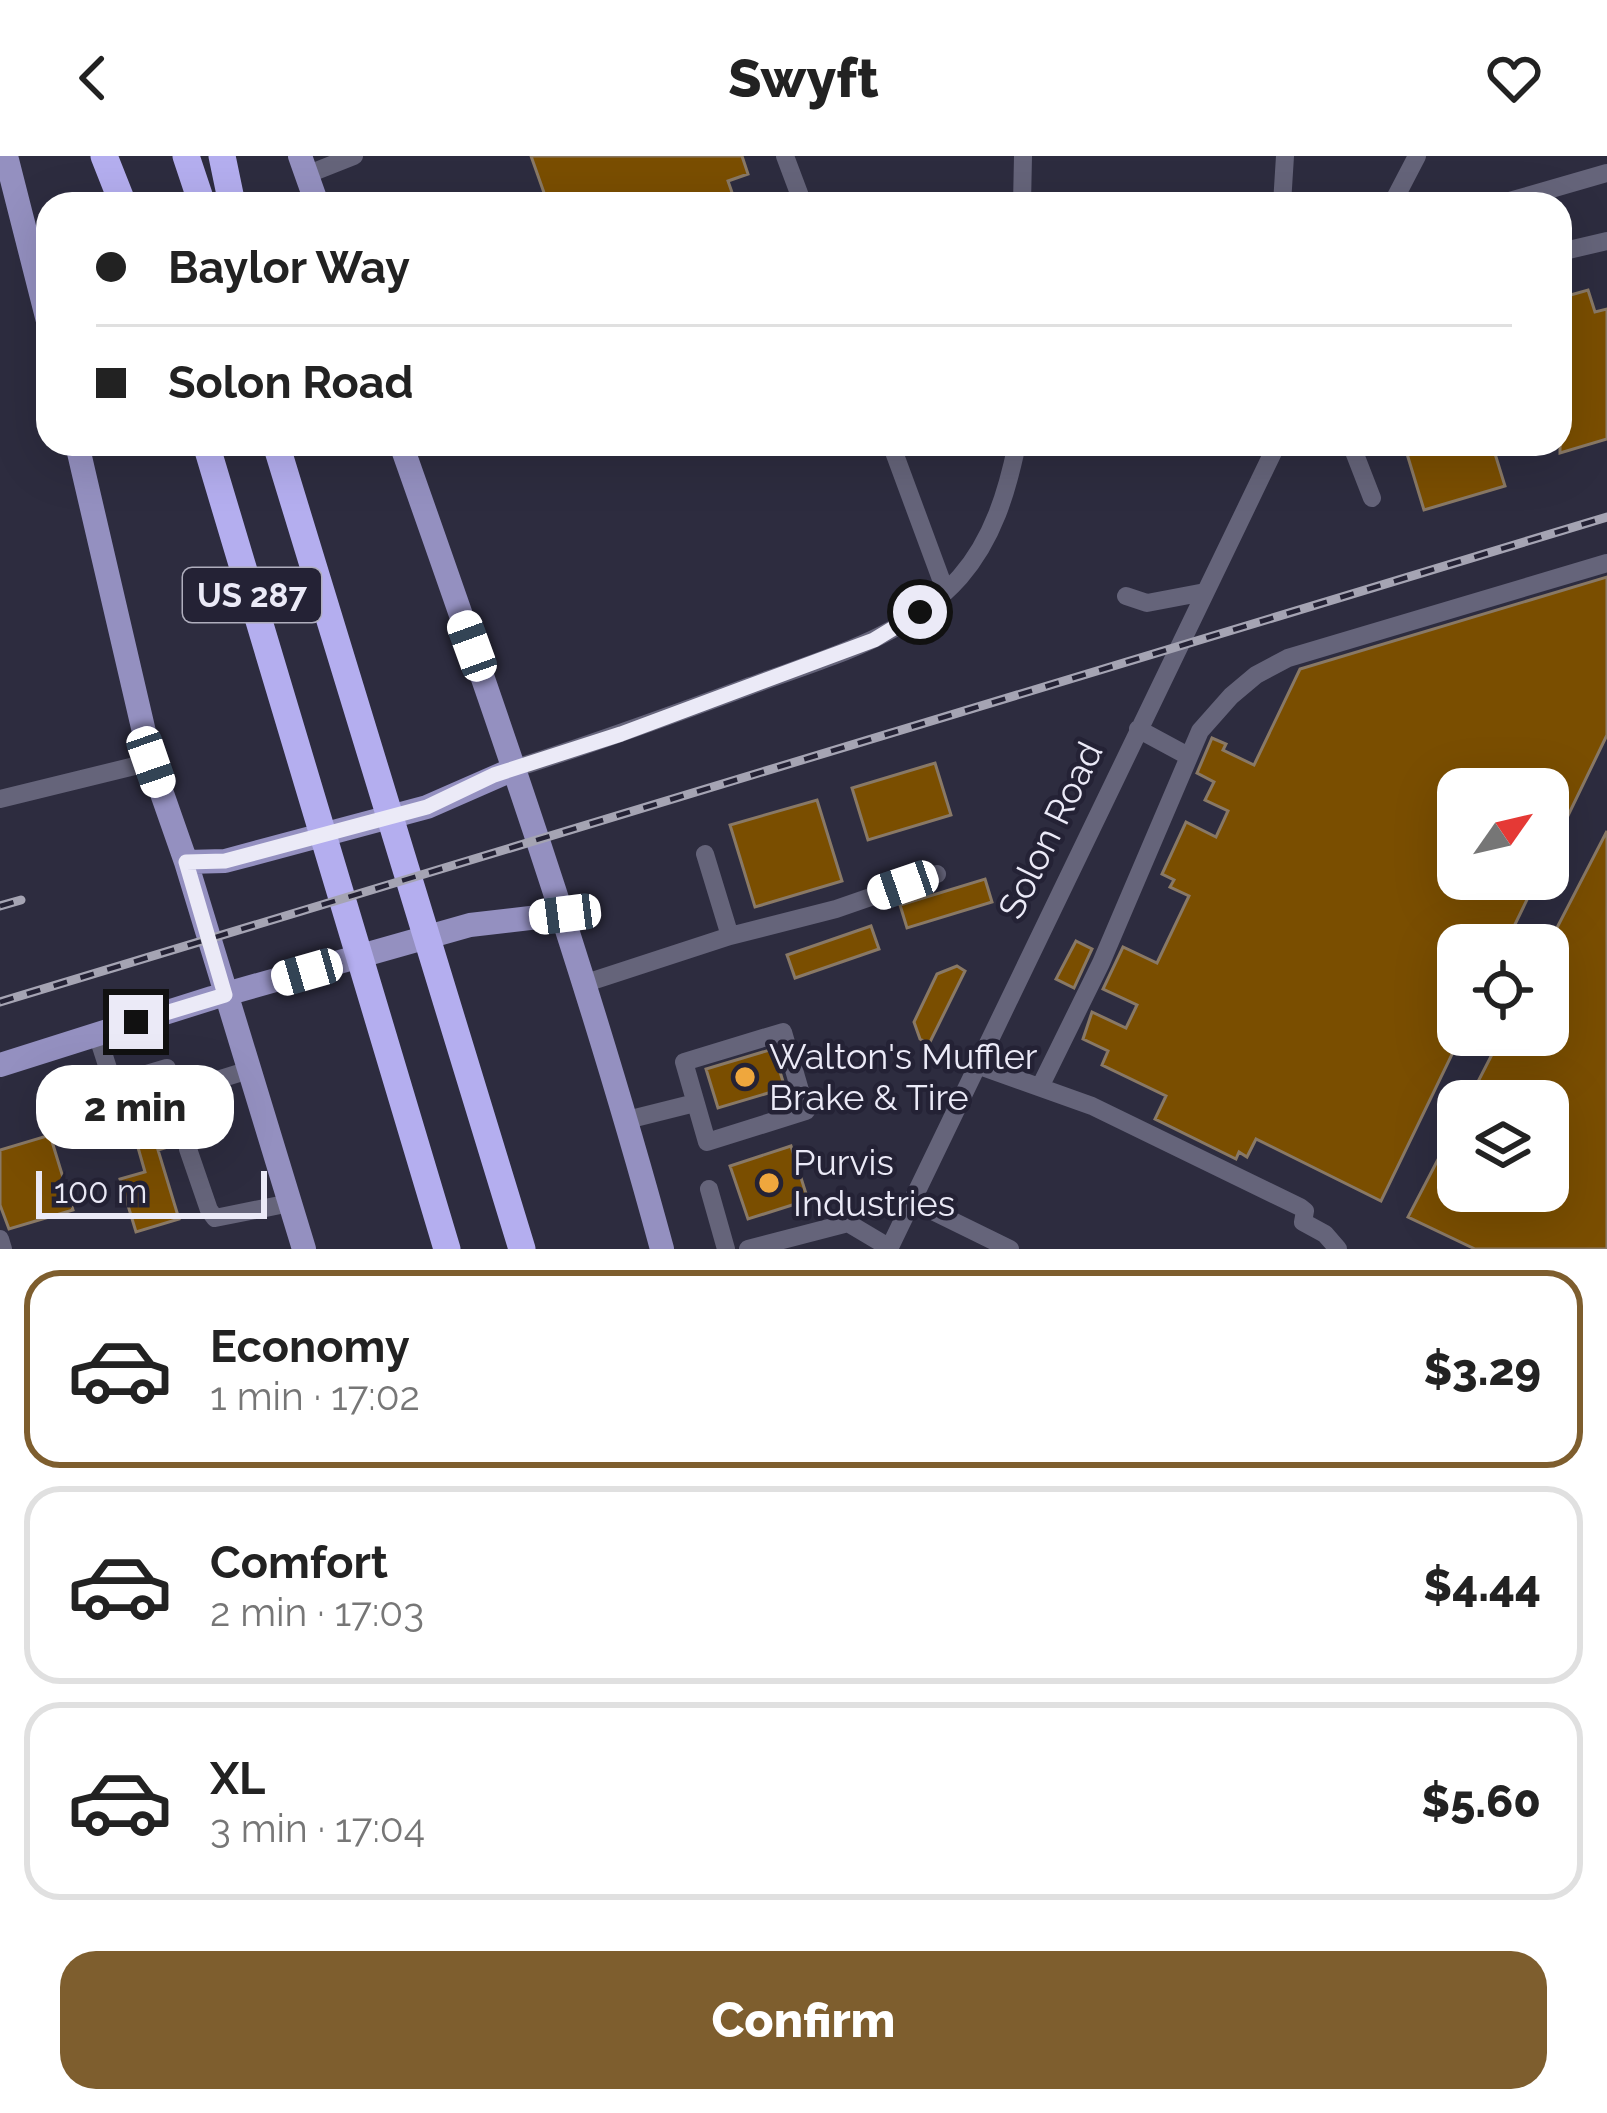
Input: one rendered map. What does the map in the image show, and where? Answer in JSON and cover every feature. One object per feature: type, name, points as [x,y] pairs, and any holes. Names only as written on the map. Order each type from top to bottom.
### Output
[{"type":"highway","points":[[104,156],[121,192]]},
{"type":"highway","points":[[115,156],[124,192]]},
{"type":"highway","points":[[186,156],[198,192]]},
{"type":"highway","points":[[222,156],[230,192]]},
{"type":"highway","name":"US 287","points":[[210,456],[447,1249]]},
{"type":"highway","name":"US 287","points":[[280,456],[522,1249]]},
{"type":"main road","points":[[6,156],[36,274]]},
{"type":"main road","points":[[79,456],[151,762],[304,1249]]},
{"type":"main road","points":[[405,456],[565,914],[662,1249]]},
{"type":"main road","points":[[186,862],[225,861],[427,807],[516,768]]},
{"type":"main road","points":[[0,1065],[470,925],[565,914]]},
{"type":"street","points":[[303,165],[354,156]]},
{"type":"street","points":[[785,156],[798,192]]},
{"type":"street","points":[[1022,192],[1023,156]]},
{"type":"street","points":[[1283,192],[1285,156]]},
{"type":"street","points":[[1398,192],[1418,156]]},
{"type":"street","points":[[1548,192],[1607,172]]},
{"type":"street","points":[[1572,250],[1607,242]]},
{"type":"street","points":[[895,456],[945,590]]},
{"type":"street","points":[[516,768],[874,640],[920,612],[959,578],[989,535],[1014,456]]},
{"type":"street","name":"Solon Road","points":[[890,1248],[1271,456]]},
{"type":"street","points":[[1356,456],[1372,498]]},
{"type":"street","points":[[1040,1087],[1101,963],[1200,731],[1231,696],[1256,675],[1288,658],[1607,563]]},
{"type":"street","points":[[1126,596],[1147,603],[1205,592]]},
{"type":"street","points":[[1138,729],[1188,756]]},
{"type":"street","points":[[0,800],[151,762]]},
{"type":"street","points":[[705,854],[730,937]]},
{"type":"street","points":[[586,983],[937,874]]},
{"type":"street","points":[[783,1032],[806,1111],[707,1142],[695,1103],[683,1062],[783,1032]]},
{"type":"street","points":[[97,1034],[112,1084],[167,1068],[175,1093],[249,1070]]},
{"type":"street","points":[[977,1065],[1092,1106],[1300,1207],[1305,1211],[1303,1222],[1325,1234],[1338,1249]]},
{"type":"street","points":[[627,1120],[695,1103]]},
{"type":"street","points":[[188,1149],[215,1218],[290,1203]]},
{"type":"street","points":[[709,1189],[726,1249]]},
{"type":"street","points":[[912,1202],[1010,1249]]},
{"type":"street","points":[[748,1249],[845,1223],[890,1248]]},
{"type":"street","points":[[0,1239],[3,1249]]},
{"type":"building","points":[[531,156],[742,156],[748,174],[728,181],[732,192],[544,192]]},
{"type":"building","points":[[1588,290],[1595,312],[1607,309],[1607,439],[1572,449],[1572,295]]},
{"type":"building","points":[[1408,456],[1496,456],[1505,486],[1424,510]]},
{"type":"building","points":[[1607,577],[1607,735],[1569,814],[1569,768],[1437,768],[1437,900],[1527,900],[1515,924],[1437,924],[1437,1056],[1451,1056],[1381,1201],[1256,1139],[1247,1157],[1239,1152],[1236,1159],[1155,1119],[1166,1096],[1102,1065],[1108,1051],[1083,1039],[1092,1012],[1126,1028],[1137,1005],[1103,989],[1123,947],[1157,963],[1189,896],[1170,887],[1174,880],[1162,874],[1186,822],[1216,837],[1228,811],[1205,800],[1214,782],[1197,773],[1212,738],[1226,744],[1223,750],[1254,765],[1300,669]]},
{"type":"building","points":[[935,763],[951,815],[868,840],[852,788]]},
{"type":"building","points":[[817,800],[842,881],[755,907],[730,825]]},
{"type":"building","points":[[1607,831],[1607,1249],[1475,1249],[1408,1217],[1437,1161],[1437,1212],[1569,1212],[1569,1080],[1479,1080],[1491,1056],[1569,1056],[1569,924],[1559,924]]},
{"type":"building","points":[[985,879],[992,902],[907,928],[900,905]]},
{"type":"building","points":[[871,926],[879,949],[795,978],[787,955]]},
{"type":"building","points":[[1076,941],[1092,949],[1074,988],[1056,979]]},
{"type":"building","points":[[957,966],[965,971],[929,1044],[920,1039],[914,1022],[937,974]]},
{"type":"building","name":"Walton's Muffler Brake & Tire","points":[[773,1049],[785,1088],[718,1108],[706,1069]]},
{"type":"building","points":[[154,1086],[171,1146],[158,1150],[179,1219],[136,1232],[120,1179],[145,1172],[123,1095]]},
{"type":"building","points":[[50,1135],[73,1210],[9,1229],[0,1205],[0,1150]]},
{"type":"building","name":"Purvis Industries","points":[[791,1146],[808,1200],[748,1219],[730,1166]]},
{"type":"railway","points":[[0,1002],[1607,517]]},
{"type":"railway","points":[[0,906],[21,900]]},
{"type":"place","name":"Walton's Muffler Brake & Tire","points":[[745,1077]]},
{"type":"place","name":"Purvis Industries","points":[[769,1183]]},
{"type":"route","points":[[136,1022],[225,995],[186,862],[225,861],[427,807],[494,775],[621,734],[874,640],[920,612]]}]
